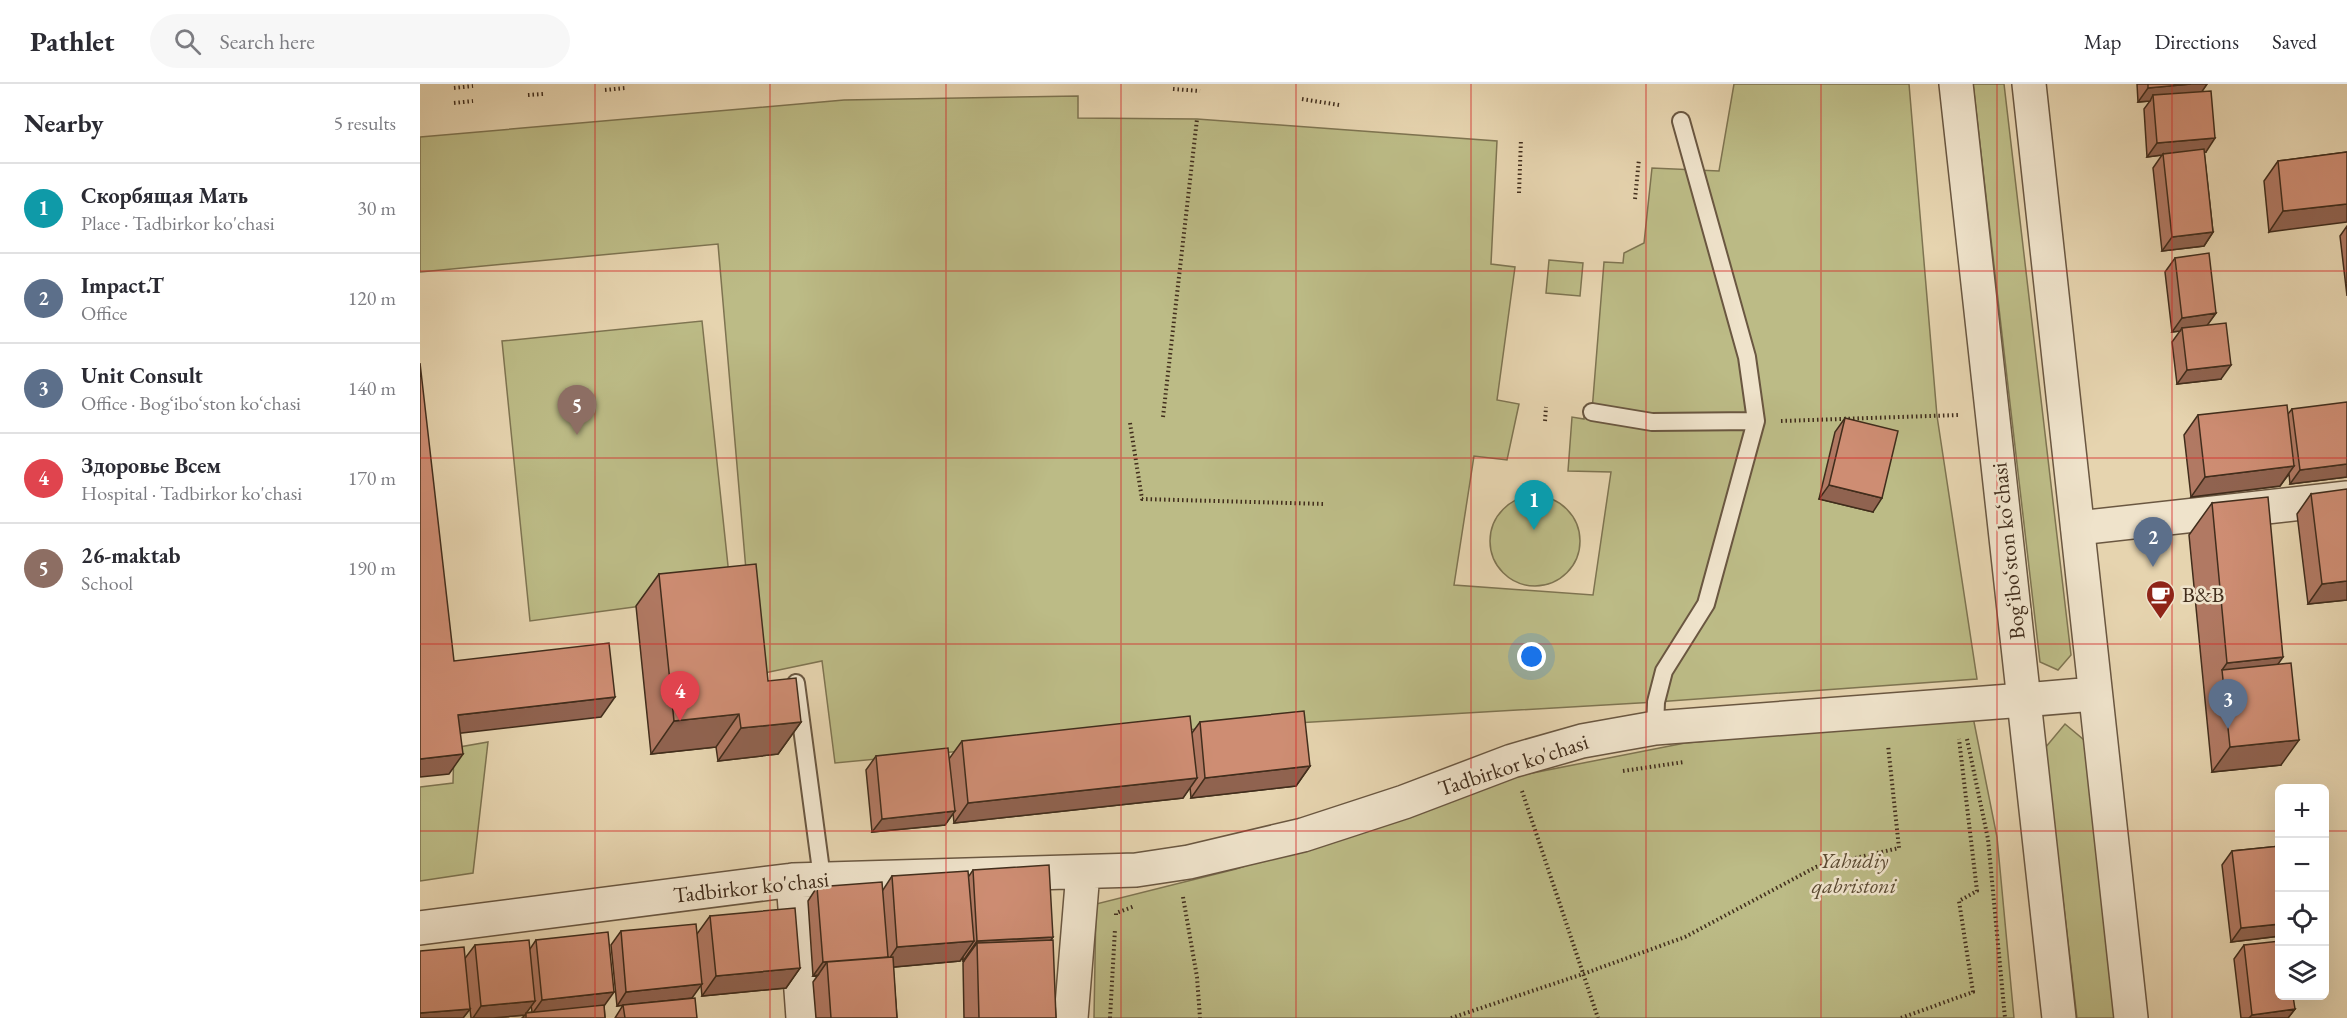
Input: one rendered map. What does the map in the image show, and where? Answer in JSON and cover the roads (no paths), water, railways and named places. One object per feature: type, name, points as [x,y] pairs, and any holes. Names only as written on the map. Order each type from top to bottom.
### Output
[{"type":"street","name":"Bogʻiboʻston koʻchasi","points":[[1956,84],[2059,1018]]},
{"type":"street","points":[[2029,84],[2131,1018]]},
{"type":"street","points":[[2078,528],[2347,498]]},
{"type":"street","name":"Tadbirkor ko'chasi","points":[[420,928],[807,879],[1136,870],[1189,862],[1258,847],[1353,820],[1512,761],[1582,741],[1655,728],[1965,715],[2024,700],[2094,694]]},
{"type":"street","points":[[1071,1018],[1083,872]]},
{"type":"street","points":[[803,1018],[807,879]]},
{"type":"lane","points":[[1655,728],[1656,702],[1664,671],[1706,604],[1756,421],[1747,357],[1681,121]]},
{"type":"lane","points":[[1592,412],[1652,422],[1756,421]]},
{"type":"lane","points":[[796,683],[807,879]]},
{"type":"place","name":"26-maktab","points":[[577,435]]},
{"type":"place","name":"Скорбящая Мать","points":[[1534,530]]},
{"type":"place","name":"Impact.T","points":[[2153,567]]},
{"type":"place","name":"B&B","points":[[2161,620]]},
{"type":"place","name":"Здоровье Всем","points":[[680,721]]},
{"type":"place","name":"Unit Consult","points":[[2228,729]]},
{"type":"park label","name":"Yahudiy qabristoni","points":[[1854,872]]}]
